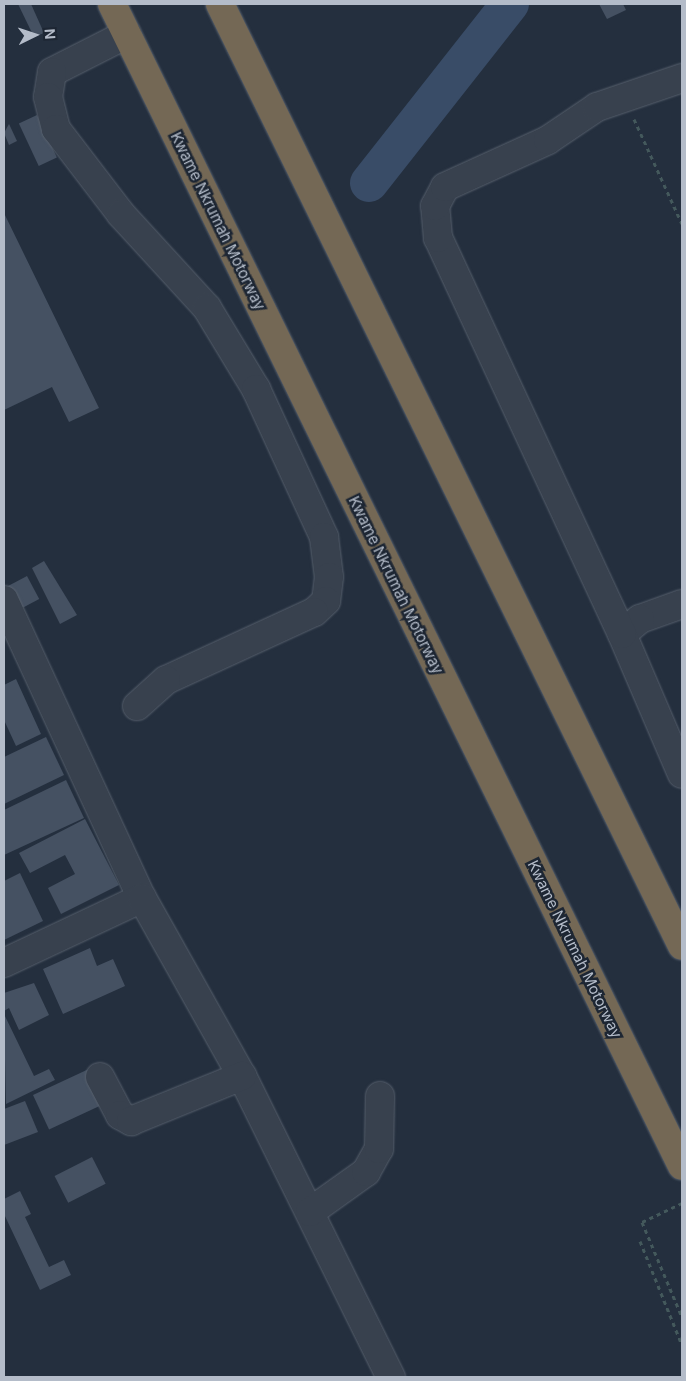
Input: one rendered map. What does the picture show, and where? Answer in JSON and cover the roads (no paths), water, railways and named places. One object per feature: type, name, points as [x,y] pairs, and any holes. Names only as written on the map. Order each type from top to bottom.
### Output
[{"type":"highway","name":"Kwame Nkrumah Motorway","points":[[112,4],[682,1166]]},
{"type":"highway","points":[[220,4],[682,946]]},
{"type":"lane","points":[[127,34],[52,72],[48,97],[56,129],[121,214],[207,308],[256,389],[320,529],[329,577],[326,601],[314,612],[166,680],[137,706]]},
{"type":"lane","points":[[682,78],[627,99],[597,107],[548,140],[445,187],[435,206],[438,238],[622,634],[682,774]]},
{"type":"lane","points":[[4,600],[142,898],[242,1076],[391,1377]]},
{"type":"lane","points":[[622,634],[640,619],[682,604]]},
{"type":"lane","points":[[4,963],[142,898]]},
{"type":"lane","points":[[100,1077],[120,1115],[131,1121],[242,1076]]},
{"type":"lane","points":[[310,1212],[366,1172],[378,1149],[380,1096]]},
{"type":"waterway","points":[[369,183],[510,4]]}]
